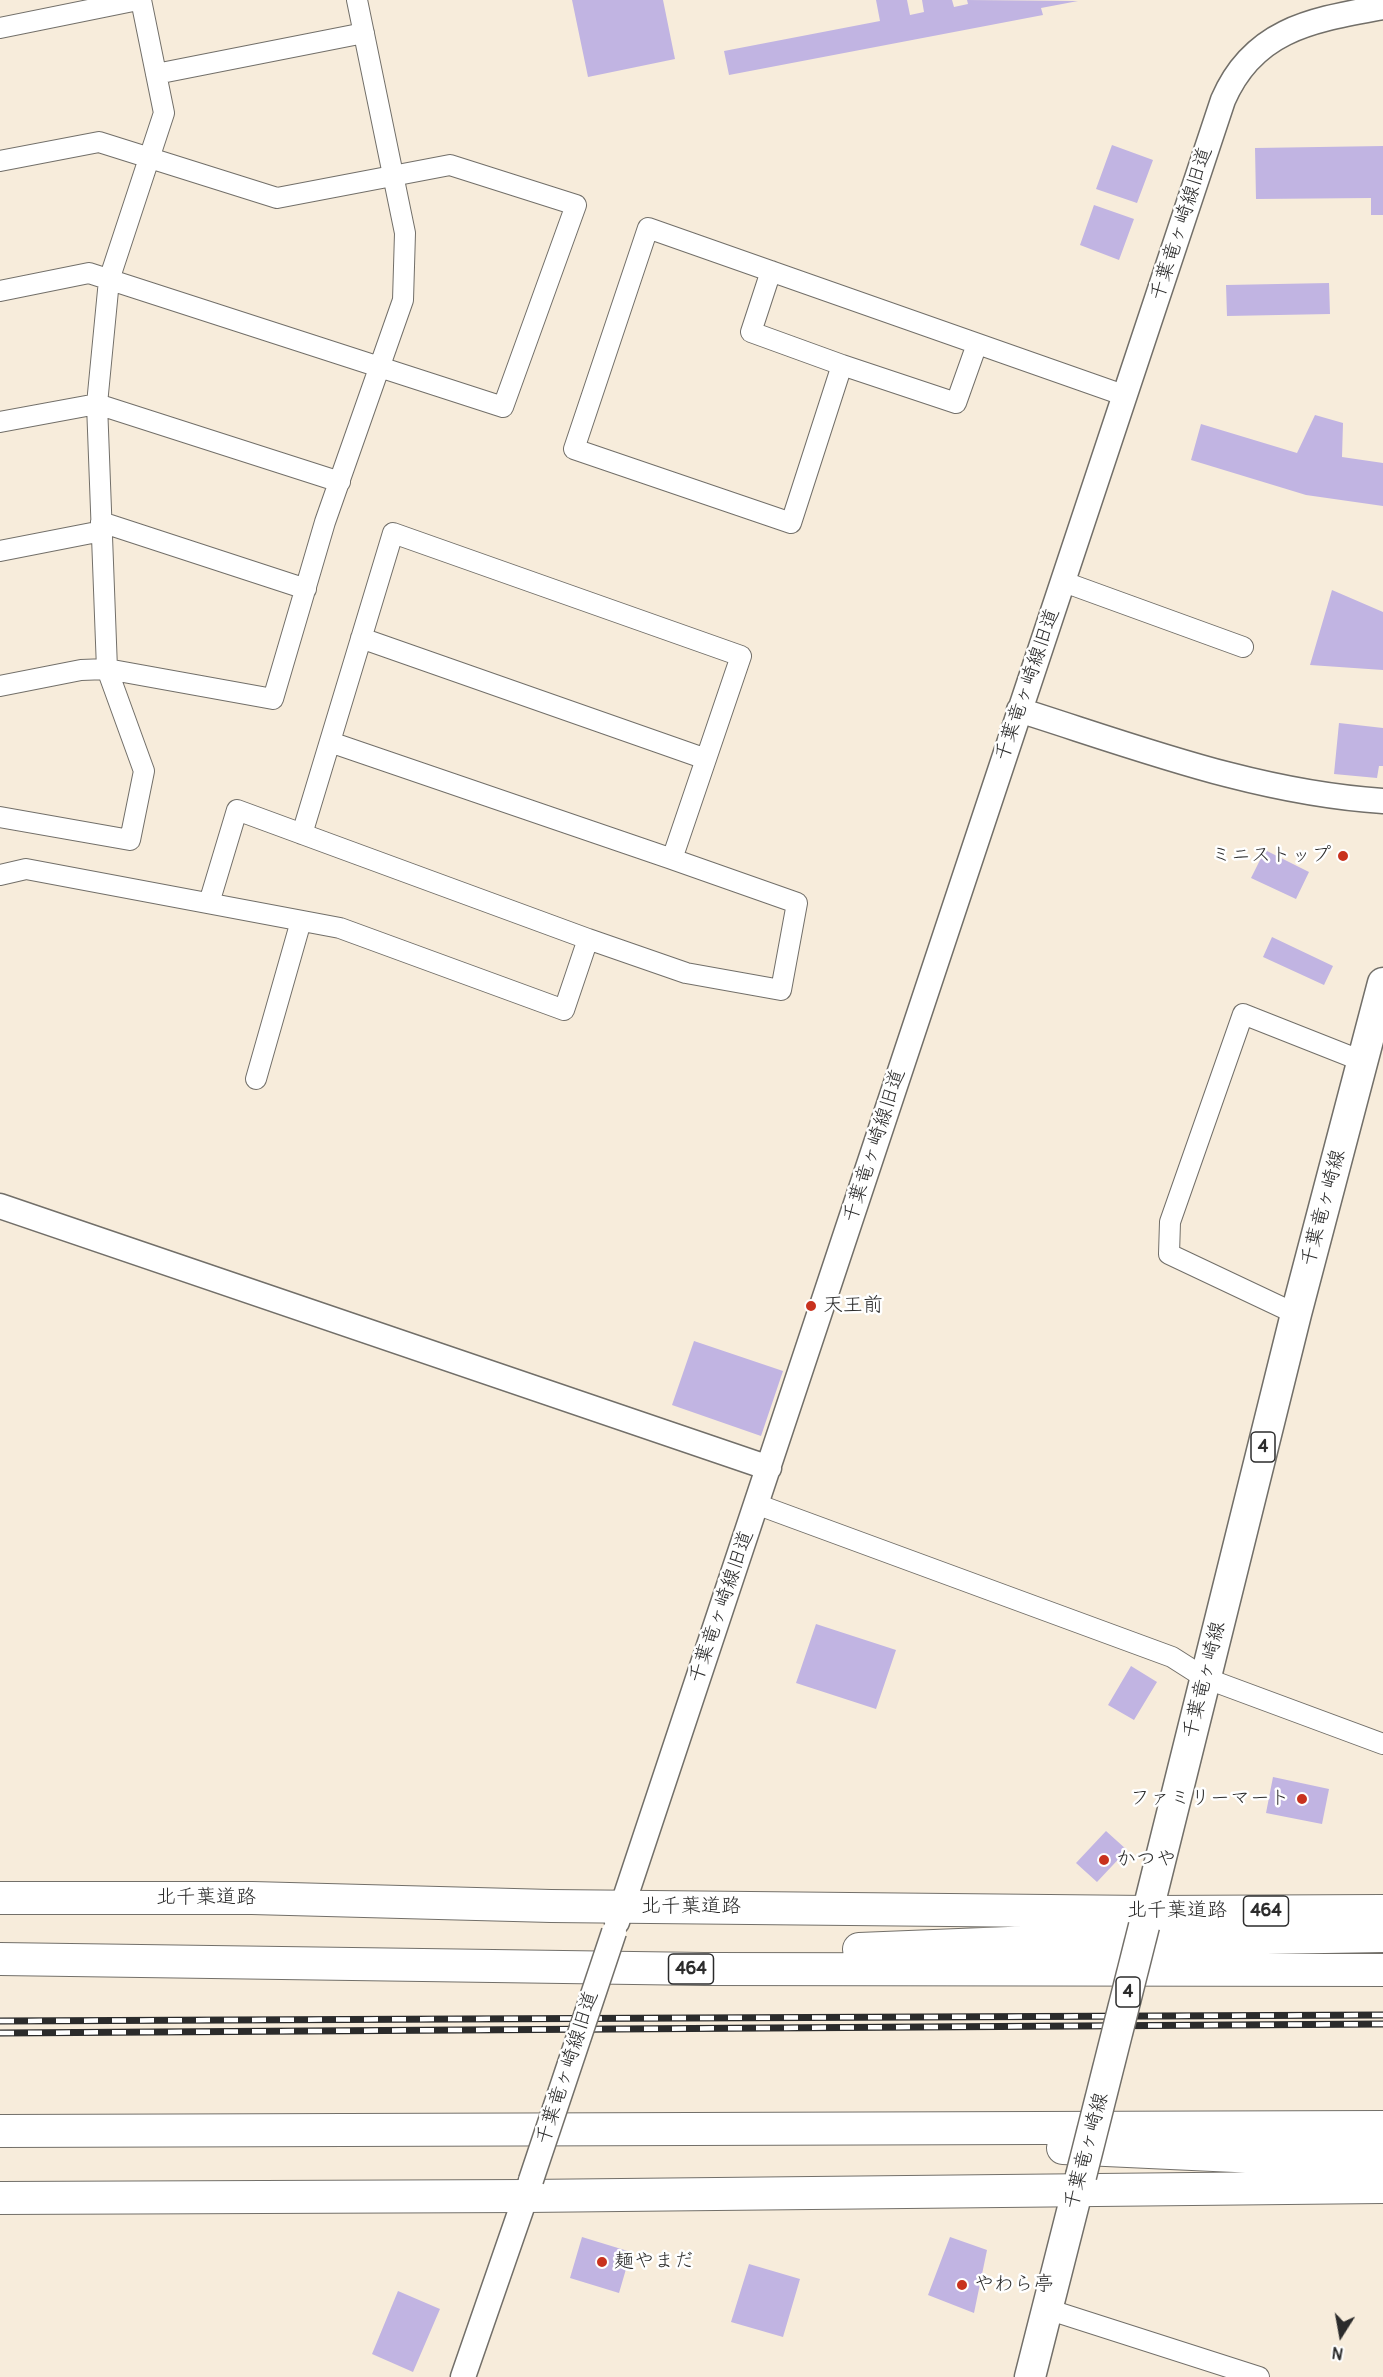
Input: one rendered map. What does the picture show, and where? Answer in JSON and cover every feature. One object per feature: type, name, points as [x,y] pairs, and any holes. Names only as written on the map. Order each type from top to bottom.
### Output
[{"type":"highway","name":"北千葉道路","points":[[0,1898],[252,1898],[617,1919],[1146,1919],[1383,1911]]},
{"type":"highway","points":[[704,1969],[784,1952],[1034,1942],[1383,1936]]},
{"type":"highway","name":"464","points":[[0,1959],[704,1969],[1383,1970]]},
{"type":"highway","points":[[0,2131],[1383,2127]]},
{"type":"highway","points":[[726,2128],[781,2135],[1300,2158],[1383,2156]]},
{"type":"highway","points":[[0,2198],[529,2188],[1079,2184],[1383,2187]]},
{"type":"main road","name":"千葉竜ヶ崎線","points":[[1030,2377],[1296,1314],[1383,983]]},
{"type":"street","points":[[0,28],[139,0],[164,113],[109,280],[97,404],[107,669],[144,771],[130,840],[0,817]]},
{"type":"street","points":[[0,686],[81,670],[107,669],[273,699],[339,482],[399,316],[405,280],[405,233],[357,0]]},
{"type":"street","name":"千葉竜ヶ崎線旧道","points":[[464,2377],[529,2188],[1223,100],[1239,69],[1256,53],[1293,27],[1383,7]]},
{"type":"street","points":[[156,75],[364,33]]},
{"type":"street","points":[[0,161],[99,142],[277,198],[450,165],[576,205],[503,407],[89,273],[0,291]]},
{"type":"street","points":[[842,365],[791,523],[574,449],[648,228],[1125,396]]},
{"type":"street","points":[[771,272],[751,332],[842,365],[956,403],[977,344]]},
{"type":"street","points":[[0,422],[97,404],[339,482]]},
{"type":"street","points":[[0,551],[101,527],[306,589]]},
{"type":"street","points":[[302,834],[393,533],[741,656],[672,859]]},
{"type":"street","points":[[1064,582],[1243,647]]},
{"type":"street","points":[[361,638],[706,759]]},
{"type":"street","points":[[1019,711],[1254,783],[1310,794],[1383,801]]},
{"type":"street","points":[[209,903],[237,810],[686,973],[781,990],[797,903],[330,742]]},
{"type":"street","points":[[0,875],[26,869],[340,928],[564,1010],[588,939]]},
{"type":"street","points":[[256,1079],[301,921]]},
{"type":"street","points":[[1296,1314],[1169,1254],[1170,1222],[1243,1014],[1362,1061]]},
{"type":"street","points":[[0,1206],[768,1468]]},
{"type":"street","points":[[756,1504],[1172,1657],[1205,1678],[1383,1744]]},
{"type":"street","points":[[1047,2309],[1259,2377]]},
{"type":"building","points":[[572,0],[663,0],[675,59],[588,77]]},
{"type":"building","points":[[876,0],[907,0],[910,15],[924,12],[922,0],[952,0],[954,7],[968,4],[967,0],[1078,1],[1041,8],[1043,15],[729,75],[724,51],[880,21]]},
{"type":"building","points":[[1112,145],[1153,160],[1137,203],[1096,189]]},
{"type":"building","points":[[1383,146],[1383,215],[1371,215],[1371,198],[1256,199],[1255,148]]},
{"type":"building","points":[[1094,205],[1134,219],[1119,260],[1080,245]]},
{"type":"building","points":[[1329,283],[1330,314],[1227,316],[1226,285]]},
{"type":"building","points":[[1315,415],[1343,423],[1342,457],[1383,463],[1383,506],[1306,495],[1191,460],[1201,424],[1297,453]]},
{"type":"building","points":[[1332,590],[1383,612],[1383,670],[1310,665]]},
{"type":"building","points":[[1339,723],[1383,728],[1383,766],[1379,766],[1377,778],[1334,774]]},
{"type":"building","points":[[1265,850],[1309,872],[1296,899],[1251,878]]},
{"type":"building","points":[[1272,937],[1333,966],[1324,985],[1263,957]]},
{"type":"building","points":[[694,1341],[783,1371],[761,1436],[672,1405]]},
{"type":"building","points":[[816,1624],[896,1650],[876,1709],[796,1683]]},
{"type":"building","points":[[1131,1666],[1157,1682],[1134,1720],[1108,1705]]},
{"type":"building","points":[[1273,1777],[1329,1789],[1322,1824],[1266,1813]]},
{"type":"building","points":[[1106,1831],[1127,1850],[1097,1882],[1076,1863]]},
{"type":"building","points":[[582,2237],[631,2252],[619,2293],[570,2278]]},
{"type":"building","points":[[950,2237],[987,2250],[974,2313],[928,2295]]},
{"type":"building","points":[[749,2264],[800,2279],[783,2337],[731,2322]]},
{"type":"building","points":[[398,2291],[440,2309],[413,2372],[372,2354]]},
{"type":"railway","points":[[0,2021],[1383,2015]]},
{"type":"railway","points":[[0,2033],[1383,2024]]},
{"type":"place","name":"ミニストップ","points":[[1343,856]]},
{"type":"place","name":"天王前","points":[[811,1306]]},
{"type":"place","name":"ファミリーマート","points":[[1302,1799]]},
{"type":"place","name":"かつや","points":[[1104,1860]]},
{"type":"place","name":"麺やまだ","points":[[602,2262]]},
{"type":"place","name":"やわら亭","points":[[962,2285]]}]
